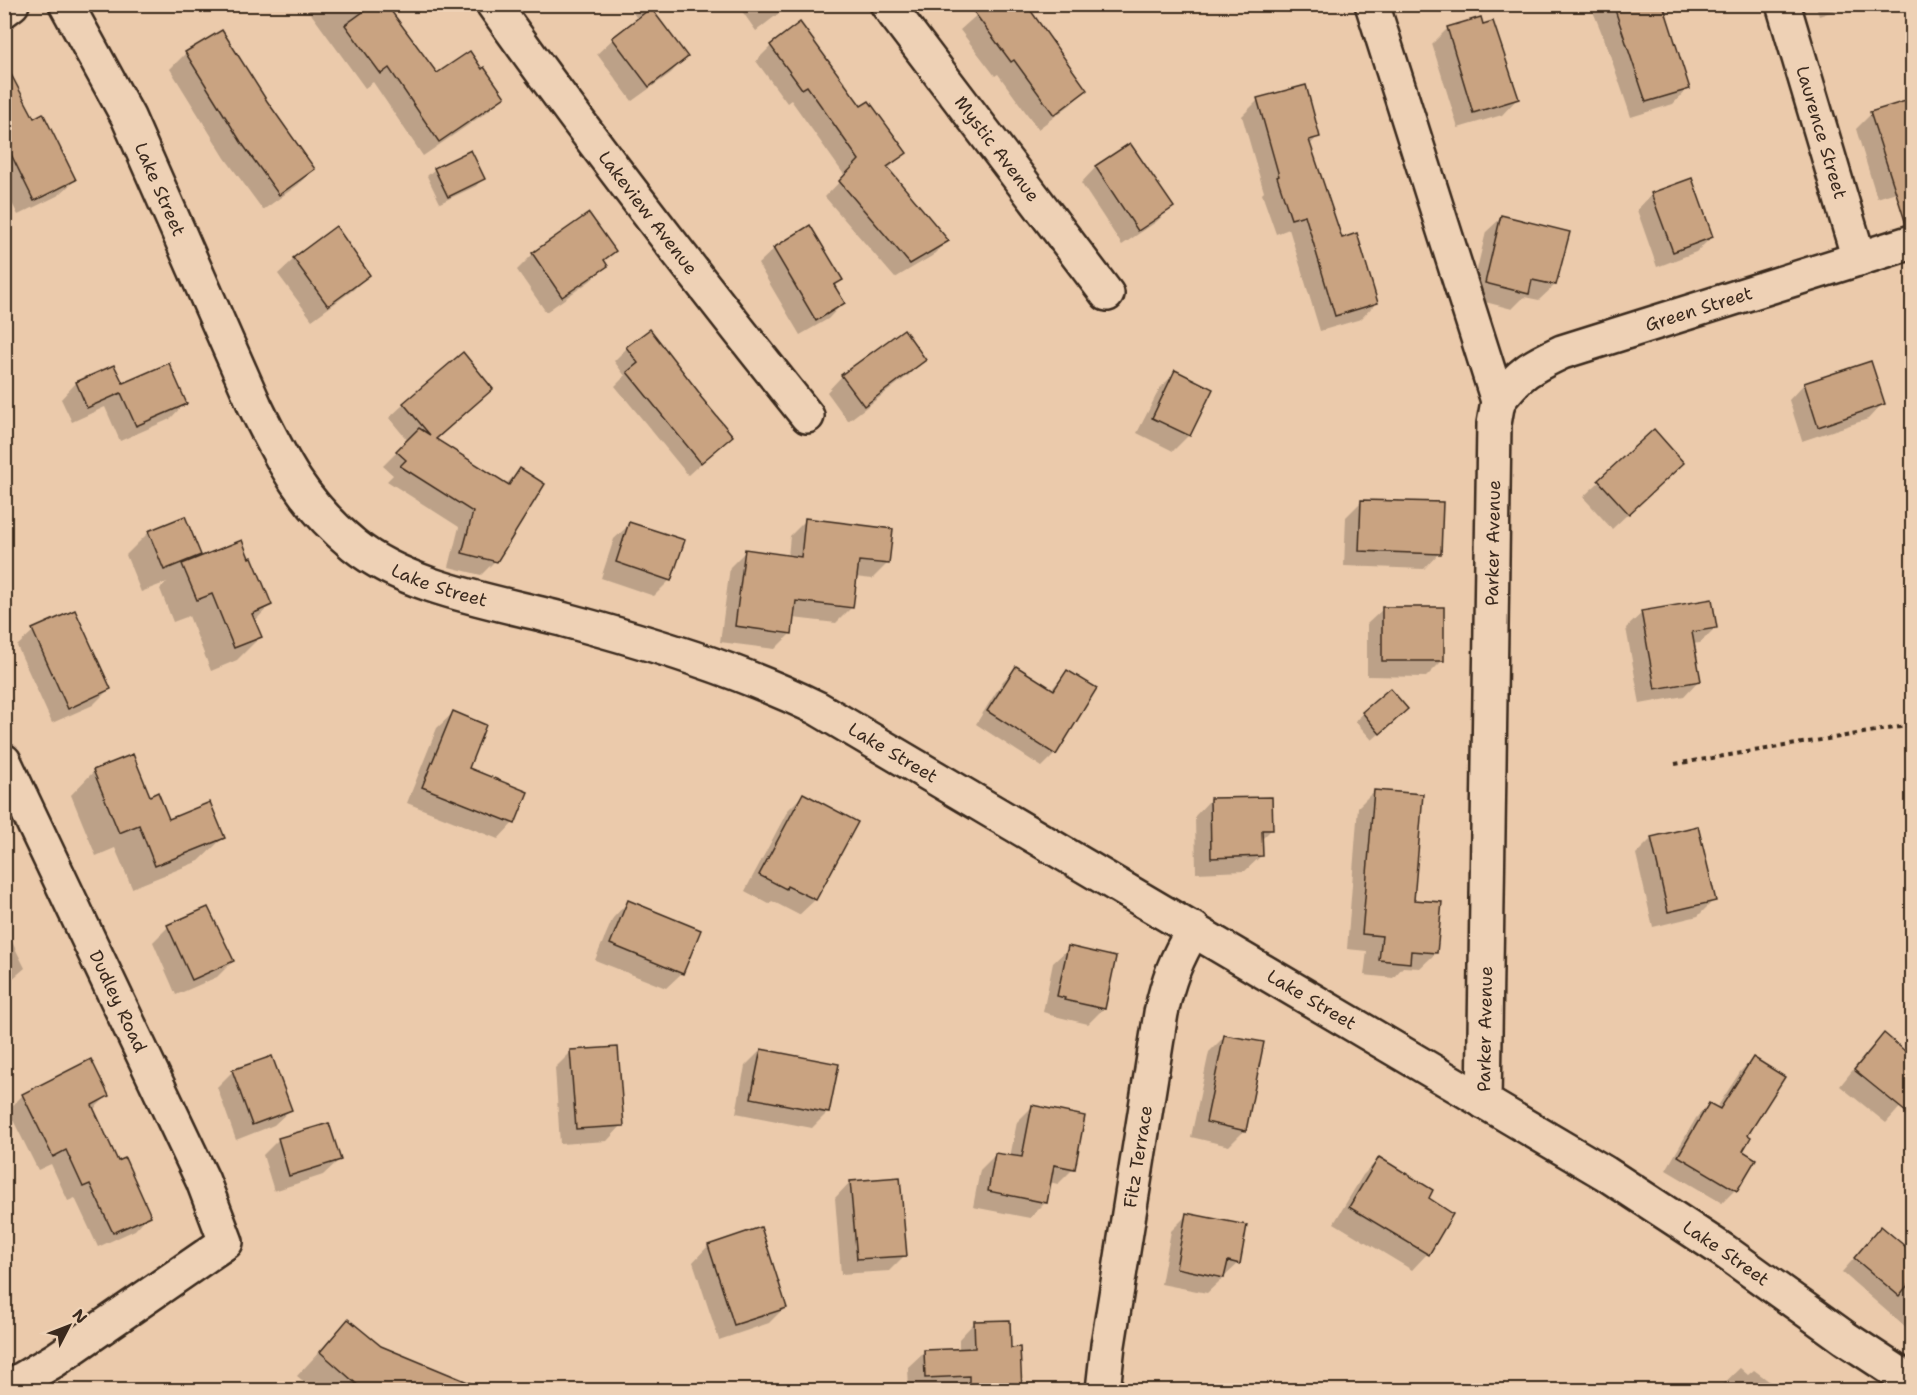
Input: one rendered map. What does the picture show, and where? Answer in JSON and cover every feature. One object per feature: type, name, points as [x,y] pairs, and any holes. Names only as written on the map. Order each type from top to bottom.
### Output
[{"type":"street","points":[[4,10],[12,4]]},
{"type":"street","name":"Lake Street","points":[[66,4],[128,117],[274,446],[298,487],[324,519],[355,546],[389,568],[424,583],[633,639],[735,671],[777,688],[857,730],[1647,1200],[1912,1382]]},
{"type":"street","name":"Lakeview Avenue","points":[[493,4],[572,115],[642,207],[807,416]]},
{"type":"street","name":"Mystic Avenue","points":[[887,4],[1107,294]]},
{"type":"street","name":"Parker Avenue","points":[[1372,4],[1498,401],[1494,424],[1484,1102]]},
{"type":"street","name":"Laurence Street","points":[[1783,4],[1859,259]]},
{"type":"street","name":"Green Street","points":[[1498,401],[1515,379],[1536,364],[1562,352],[1912,242]]},
{"type":"street","name":"Dudley Road","points":[[4,761],[203,1181],[226,1242],[55,1360],[4,1390]]},
{"type":"street","name":"Fitz Terrace","points":[[1103,1390],[1108,1345],[1161,1014],[1168,983],[1178,956],[1194,929]]},
{"type":"path","points":[[1675,764],[1912,725]]},
{"type":"building","points":[[374,4],[386,4],[437,73],[470,51],[505,97],[439,142],[389,68],[381,74],[345,25]]},
{"type":"building","points":[[968,4],[1026,4],[1087,90],[1054,115],[1014,60],[1011,62]]},
{"type":"building","points":[[1613,4],[1663,4],[1690,89],[1646,102]]},
{"type":"building","points":[[651,8],[688,57],[649,87],[612,38]]},
{"type":"building","points":[[1481,17],[1483,24],[1493,21],[1519,99],[1473,113],[1447,27]]},
{"type":"building","points":[[800,22],[861,106],[869,101],[907,153],[887,167],[949,241],[910,264],[839,181],[859,160],[807,86],[802,89],[770,45]]},
{"type":"building","points":[[222,30],[267,101],[315,169],[279,195],[241,142],[185,52]]},
{"type":"building","points":[[4,61],[34,118],[43,113],[76,180],[34,201],[4,140]]},
{"type":"building","points":[[1306,85],[1320,137],[1309,140],[1342,238],[1357,233],[1378,303],[1335,316],[1305,215],[1291,219],[1277,177],[1279,176],[1257,98]]},
{"type":"building","points":[[1912,99],[1912,224],[1906,224],[1870,112]]},
{"type":"building","points":[[1130,143],[1174,207],[1138,231],[1095,166]]},
{"type":"building","points":[[471,150],[485,179],[448,197],[434,168]]},
{"type":"building","points":[[1692,178],[1713,237],[1673,252],[1651,193]]},
{"type":"building","points":[[589,213],[616,251],[604,260],[608,266],[562,297],[532,253]]},
{"type":"building","points":[[1501,215],[1570,232],[1556,285],[1532,280],[1529,294],[1485,283]]},
{"type":"building","points":[[810,225],[843,280],[834,285],[845,303],[816,321],[773,248]]},
{"type":"building","points":[[336,226],[370,275],[328,306],[293,258]]},
{"type":"building","points":[[650,329],[733,436],[701,463],[627,372],[638,363],[626,347]]},
{"type":"building","points":[[904,329],[926,360],[864,406],[841,375]]},
{"type":"building","points":[[463,352],[493,389],[436,439],[509,485],[520,468],[545,484],[497,562],[462,553],[473,512],[400,466],[406,460],[396,451],[419,428],[430,435],[403,403]]},
{"type":"building","points":[[1871,361],[1885,404],[1818,427],[1804,383]]},
{"type":"building","points":[[169,363],[187,404],[136,426],[121,393],[87,408],[76,382],[114,365],[123,383]]},
{"type":"building","points":[[1175,370],[1213,389],[1190,436],[1152,418]]},
{"type":"building","points":[[1654,429],[1684,463],[1629,514],[1598,480]]},
{"type":"building","points":[[1361,500],[1443,502],[1441,554],[1359,551]]},
{"type":"building","points":[[185,516],[201,555],[164,570],[148,531]]},
{"type":"building","points":[[805,518],[893,529],[889,564],[859,561],[853,608],[796,601],[792,634],[735,626],[745,549],[801,557]]},
{"type":"building","points":[[629,522],[685,540],[671,581],[616,562]]},
{"type":"building","points":[[242,540],[249,558],[252,557],[272,605],[252,614],[262,637],[234,648],[212,594],[197,600],[182,564]]},
{"type":"building","points":[[1712,599],[1717,628],[1692,632],[1701,681],[1655,689],[1641,611]]},
{"type":"building","points":[[1382,607],[1444,607],[1444,661],[1382,661]]},
{"type":"building","points":[[75,610],[111,689],[68,709],[32,629]]},
{"type":"building","points":[[1016,666],[1054,690],[1067,670],[1097,688],[1056,755],[987,711]]},
{"type":"building","points":[[1390,688],[1408,709],[1380,734],[1362,712]]},
{"type":"building","points":[[453,711],[486,725],[469,768],[528,792],[515,824],[422,787]]},
{"type":"building","points":[[133,754],[150,796],[158,792],[169,819],[210,802],[225,838],[155,866],[139,825],[119,833],[93,770]]},
{"type":"building","points":[[1374,790],[1423,794],[1414,900],[1442,902],[1437,953],[1411,951],[1410,963],[1379,960],[1382,936],[1362,934]]},
{"type":"building","points":[[803,793],[858,822],[816,900],[787,886],[786,889],[759,875]]},
{"type":"building","points":[[1272,797],[1273,830],[1262,830],[1263,856],[1211,858],[1210,798]]},
{"type":"building","points":[[1698,826],[1716,901],[1668,912],[1651,837]]},
{"type":"building","points":[[628,900],[701,930],[683,974],[610,944]]},
{"type":"building","points":[[208,907],[234,961],[192,980],[167,925]]},
{"type":"building","points":[[1068,946],[1116,957],[1105,1009],[1064,1000],[1065,998],[1057,996]]},
{"type":"building","points":[[1884,1033],[1912,1057],[1912,1117],[1854,1070]]},
{"type":"building","points":[[1224,1035],[1264,1042],[1246,1131],[1206,1122]]},
{"type":"building","points":[[618,1047],[624,1126],[576,1129],[570,1050]]},
{"type":"building","points":[[761,1049],[839,1064],[829,1113],[751,1098]]},
{"type":"building","points":[[272,1056],[292,1110],[252,1125],[232,1070]]},
{"type":"building","points":[[1753,1057],[1785,1077],[1748,1135],[1751,1137],[1743,1151],[1756,1159],[1737,1191],[1678,1156],[1709,1103],[1720,1109]]},
{"type":"building","points":[[91,1059],[109,1096],[92,1105],[118,1161],[125,1158],[151,1216],[113,1233],[90,1184],[83,1187],[66,1150],[53,1157],[22,1094]]},
{"type":"building","points":[[1032,1105],[1085,1116],[1075,1169],[1054,1165],[1047,1203],[988,1191],[995,1153],[1022,1157]]},
{"type":"building","points":[[329,1123],[341,1160],[289,1176],[278,1138]]},
{"type":"building","points":[[1379,1157],[1433,1190],[1429,1198],[1453,1214],[1429,1255],[1349,1207]]},
{"type":"building","points":[[900,1177],[907,1256],[857,1259],[850,1181]]},
{"type":"building","points":[[1186,1213],[1247,1225],[1240,1264],[1228,1261],[1224,1278],[1176,1268]]},
{"type":"building","points":[[1881,1226],[1912,1252],[1912,1280],[1899,1296],[1854,1258]]},
{"type":"building","points":[[761,1227],[787,1308],[734,1325],[708,1245]]},
{"type":"building","points":[[348,1319],[381,1346],[487,1390],[368,1390],[360,1387],[320,1352]]},
{"type":"building","points":[[1010,1320],[1011,1348],[1020,1347],[1022,1390],[969,1390],[969,1376],[925,1378],[924,1350],[975,1348],[974,1321]]}]
